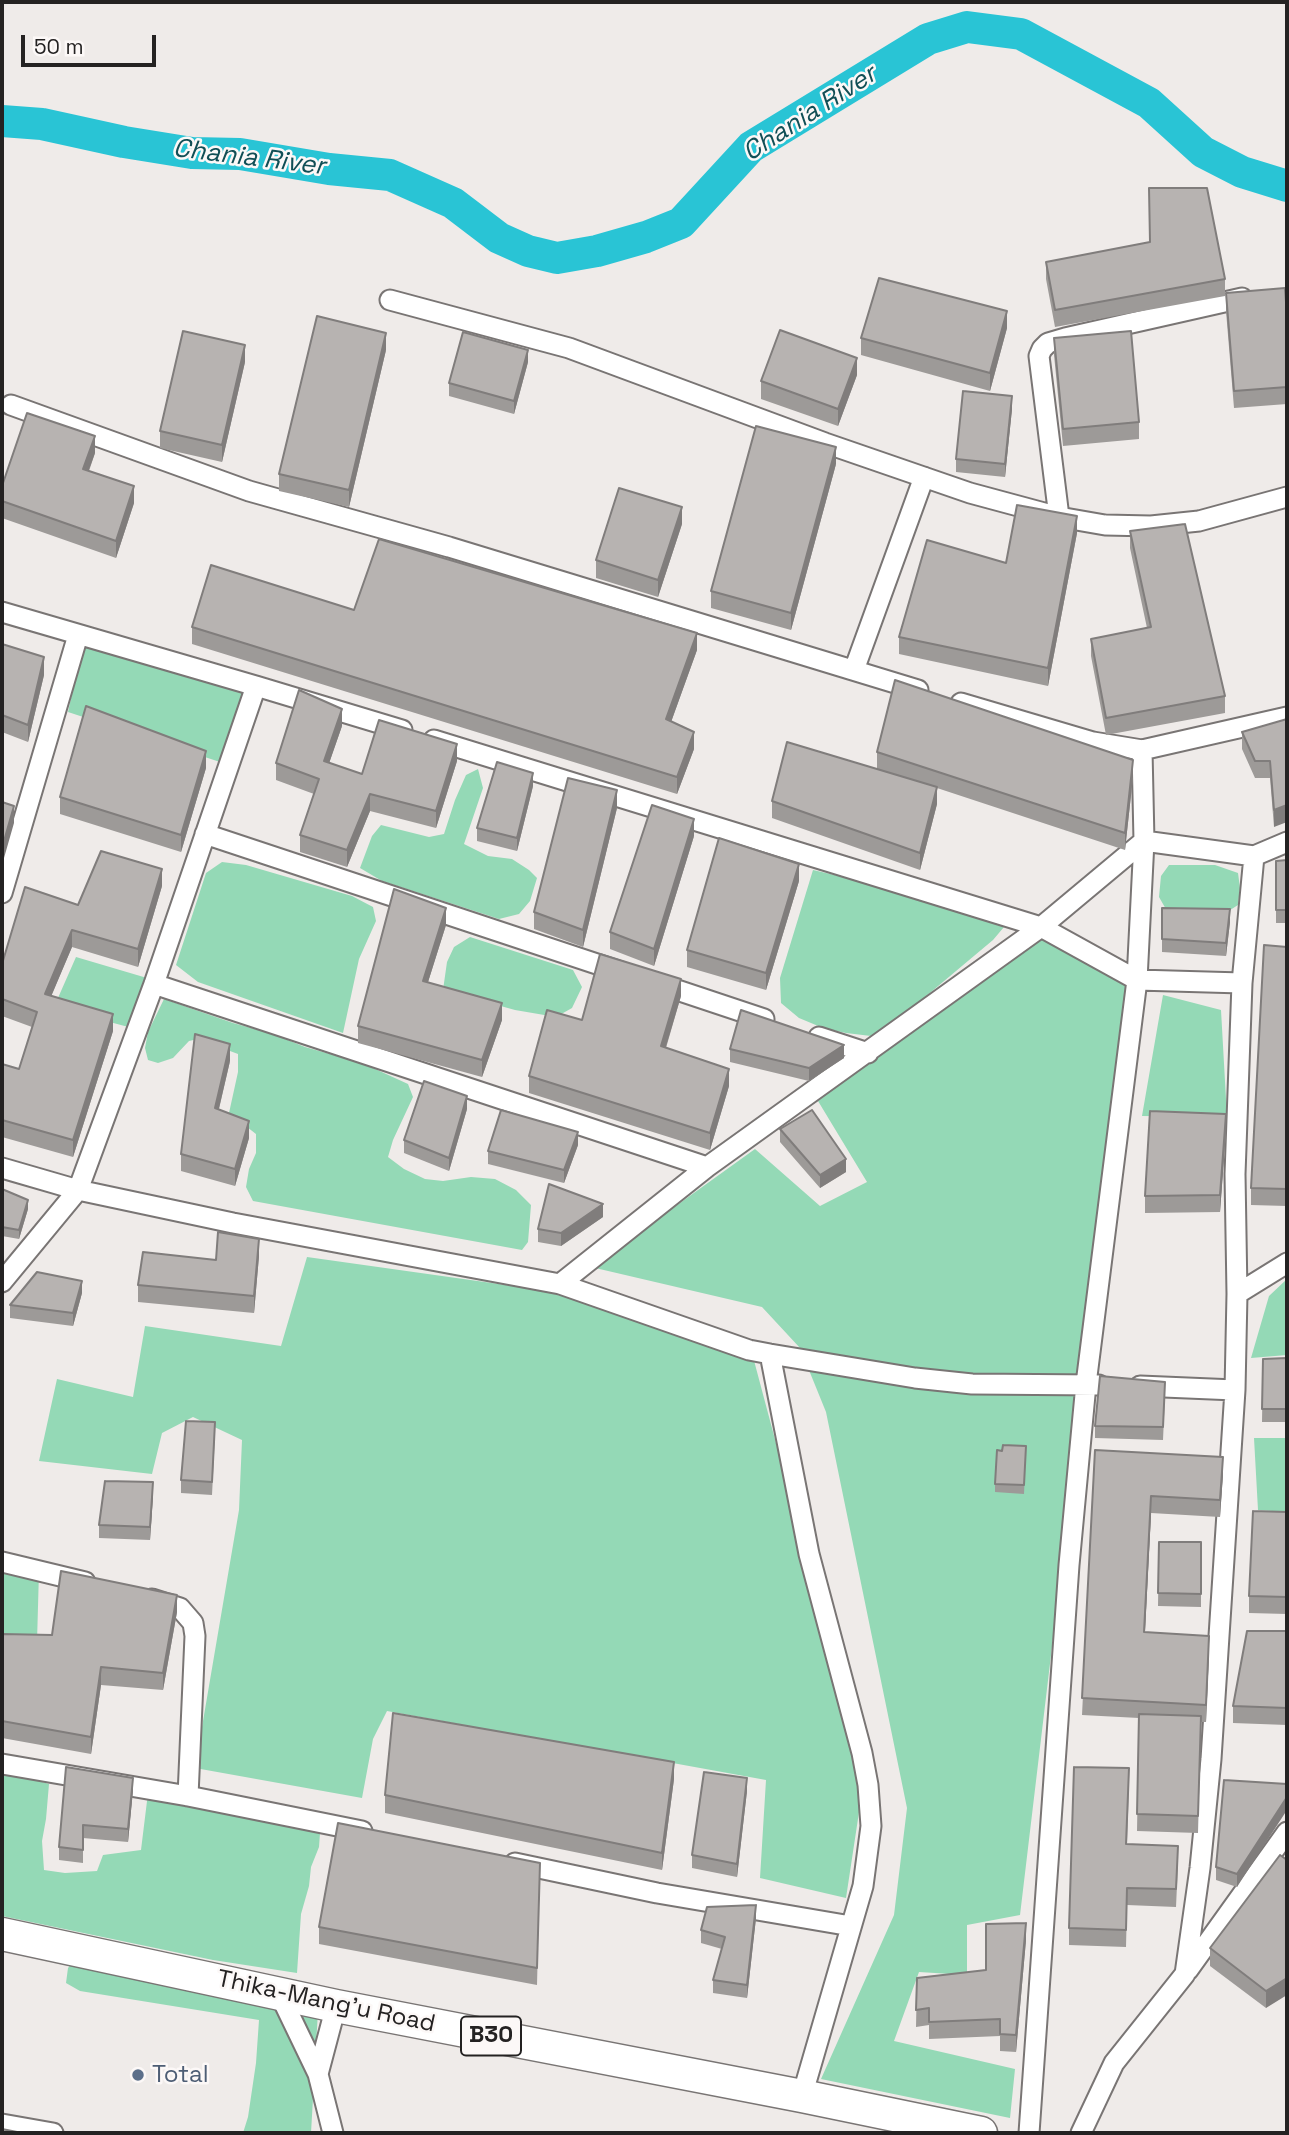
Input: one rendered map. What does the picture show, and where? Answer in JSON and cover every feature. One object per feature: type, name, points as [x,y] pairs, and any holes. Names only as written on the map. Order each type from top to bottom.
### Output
[{"type":"highway","name":"Thika-Mang'u Road","points":[[2,1934],[336,2006],[802,2096],[942,2130],[981,2133]]},
{"type":"street","points":[[1059,517],[1040,356],[1042,349],[1048,343],[1065,338],[1242,298]]},
{"type":"street","points":[[390,300],[569,348],[825,443],[970,493],[1059,517],[1105,525],[1151,526],[1199,521],[1287,497]]},
{"type":"street","points":[[11,405],[250,491],[449,547],[1084,740],[1142,750],[1287,717]]},
{"type":"street","points":[[854,670],[925,477]]},
{"type":"street","points":[[2,612],[256,685],[1041,927],[1137,980],[1242,983]]},
{"type":"street","points":[[2,893],[78,635]]},
{"type":"street","points":[[2,1282],[78,1190],[154,984],[256,685]]},
{"type":"street","points":[[1029,2133],[1068,1578],[1086,1384],[1137,980],[1144,841],[1142,750]]},
{"type":"street","points":[[205,834],[868,1053]]},
{"type":"street","points":[[560,1284],[707,1167],[1041,927],[1144,841],[1254,856],[1287,842]]},
{"type":"street","points":[[1185,1974],[1200,1868],[1211,1759],[1235,1390],[1235,1174],[1242,983],[1254,856]]},
{"type":"street","points":[[154,984],[707,1167]]},
{"type":"street","points":[[2,1168],[78,1190],[233,1223],[560,1284],[748,1350],[769,1354],[915,1378],[972,1384],[1086,1384],[1235,1390]]},
{"type":"street","points":[[1237,1294],[1287,1263]]},
{"type":"street","points":[[769,1354],[808,1554],[856,1729],[868,1785],[871,1826],[863,1886],[802,2096]]},
{"type":"street","points":[[2,1562],[106,1588]]},
{"type":"street","points":[[131,1594],[180,1608],[193,1623],[195,1636],[188,1796]]},
{"type":"street","points":[[2,1764],[188,1796],[376,1834]]},
{"type":"street","points":[[1082,2133],[1114,2063],[1185,1974],[1287,1832]]},
{"type":"street","points":[[496,1859],[657,1892],[851,1926]]},
{"type":"street","points":[[279,1993],[318,2074],[333,2133]]},
{"type":"street","points":[[318,2074],[336,2006]]},
{"type":"street","points":[[2,2124],[53,2133]]},
{"type":"green space","points":[[83,643],[247,690],[223,763],[68,712]]},
{"type":"green space","points":[[478,769],[483,788],[464,844],[488,856],[512,859],[537,878],[530,901],[519,914],[499,919],[382,881],[360,868],[372,836],[381,825],[429,837],[444,834],[466,775]]},
{"type":"green space","points":[[222,862],[246,865],[352,896],[373,907],[376,921],[359,959],[343,1033],[198,982],[176,965],[206,873]]},
{"type":"green space","points":[[1169,865],[1215,865],[1238,873],[1238,905],[1227,912],[1167,911],[1159,897],[1161,876]]},
{"type":"green space","points":[[813,870],[882,886],[990,919],[1004,927],[993,940],[894,1023],[871,1036],[823,1028],[799,1018],[781,1003],[780,978]]},
{"type":"green space","points":[[1031,932],[1132,976],[1020,1915],[967,1925],[967,1975],[919,1972],[894,2041],[1015,2069],[1010,2118],[821,2079],[894,1915],[907,1808],[826,1412],[800,1348],[762,1307],[591,1267],[755,1149],[820,1206],[867,1182],[818,1101]]},
{"type":"green space","points":[[470,937],[573,970],[582,987],[572,1008],[556,1017],[515,1010],[443,990],[447,962],[454,947]]},
{"type":"green space","points":[[76,957],[147,978],[132,1028],[54,1007]]},
{"type":"green space","points":[[1163,995],[1221,1010],[1227,1117],[1142,1116]]},
{"type":"green space","points":[[164,999],[305,1047],[362,1063],[408,1084],[413,1097],[388,1157],[404,1169],[425,1179],[495,1179],[516,1190],[531,1205],[528,1242],[522,1250],[253,1201],[246,1187],[249,1169],[256,1153],[256,1134],[229,1113],[238,1072],[238,1054],[198,1039],[189,1041],[173,1058],[158,1063],[148,1060],[145,1048],[148,1032]]},
{"type":"green space","points":[[307,1257],[577,1295],[752,1353],[810,1571],[861,1799],[846,1898],[760,1878],[766,1780],[387,1711],[373,1739],[362,1798],[195,1768],[239,1510],[242,1440],[193,1417],[162,1433],[152,1474],[39,1461],[57,1379],[133,1397],[145,1326],[281,1346]]},
{"type":"green space","points":[[1287,1279],[1287,1355],[1251,1358],[1269,1296]]},
{"type":"green space","points":[[1254,1438],[1287,1438],[1287,1512],[1258,1510]]},
{"type":"green space","points":[[2,1564],[39,1571],[37,1642],[2,1642]]},
{"type":"green space","points":[[2,1770],[49,1784],[42,1841],[44,1870],[65,1873],[97,1871],[103,1855],[141,1850],[148,1793],[307,1824],[320,1833],[319,1847],[311,1867],[301,1914],[297,1973],[213,1960],[2,1916]]},
{"type":"green space","points":[[77,1957],[318,2011],[311,2133],[243,2133],[256,2063],[259,2020],[80,1991],[66,1983],[68,1968]]},
{"type":"building","points":[[1149,188],[1207,188],[1225,279],[1055,310],[1046,262],[1150,242]]},
{"type":"building","points":[[879,278],[1007,311],[990,373],[861,338]]},
{"type":"building","points":[[1285,288],[1287,387],[1234,391],[1226,293]]},
{"type":"building","points":[[317,316],[386,333],[349,490],[279,474]]},
{"type":"building","points":[[780,330],[857,358],[838,409],[761,381]]},
{"type":"building","points":[[183,331],[245,345],[222,445],[160,431]]},
{"type":"building","points":[[1131,331],[1139,422],[1063,429],[1054,338]]},
{"type":"building","points":[[463,332],[528,350],[514,401],[449,383]]},
{"type":"building","points":[[963,391],[1012,396],[1005,464],[956,459]]},
{"type":"building","points":[[27,413],[95,436],[83,469],[134,486],[116,541],[2,501],[2,483]]},
{"type":"building","points":[[756,426],[836,447],[791,613],[711,591]]},
{"type":"building","points":[[619,488],[682,507],[658,580],[596,560]]},
{"type":"building","points":[[1017,505],[1077,516],[1048,668],[899,637],[927,540],[1006,563]]},
{"type":"building","points":[[1185,524],[1225,696],[1106,718],[1091,639],[1151,627],[1130,531]]},
{"type":"building","points":[[379,539],[697,633],[666,719],[694,732],[677,777],[192,627],[211,565],[354,610]]},
{"type":"building","points":[[2,644],[44,657],[28,725],[2,715]]},
{"type":"building","points":[[895,680],[1133,760],[1125,833],[877,752]]},
{"type":"building","points":[[299,690],[342,709],[324,761],[362,774],[379,720],[457,744],[436,811],[370,794],[347,850],[300,835],[319,779],[276,763]]},
{"type":"building","points":[[86,706],[206,751],[181,835],[60,797]]},
{"type":"building","points":[[1287,719],[1287,805],[1274,810],[1270,761],[1255,761],[1242,732]]},
{"type":"building","points":[[787,742],[937,787],[920,853],[772,801]]},
{"type":"building","points":[[497,762],[533,773],[517,838],[477,828]]},
{"type":"building","points":[[568,778],[617,790],[583,930],[534,912]]},
{"type":"building","points":[[2,802],[14,806],[2,848]]},
{"type":"building","points":[[652,805],[694,819],[654,949],[610,932]]},
{"type":"building","points":[[719,838],[799,864],[766,973],[687,950]]},
{"type":"building","points":[[101,851],[162,869],[138,949],[72,930],[45,994],[113,1014],[73,1140],[2,1120],[2,1064],[19,1069],[37,1012],[2,999],[2,964],[25,887],[78,905]]},
{"type":"building","points":[[1287,860],[1287,910],[1276,910],[1276,861]]},
{"type":"building","points":[[394,889],[446,908],[423,981],[502,1003],[482,1060],[358,1026]]},
{"type":"building","points":[[1162,908],[1230,909],[1226,943],[1162,939]]},
{"type":"building","points":[[1264,945],[1287,947],[1287,1189],[1251,1188]]},
{"type":"building","points":[[600,954],[681,979],[661,1046],[729,1069],[710,1133],[529,1076],[547,1010],[582,1020]]},
{"type":"building","points":[[741,1010],[844,1045],[809,1068],[730,1049]]},
{"type":"building","points":[[195,1034],[230,1044],[215,1108],[249,1121],[235,1169],[181,1154]]},
{"type":"building","points":[[424,1081],[467,1096],[449,1158],[404,1140]]},
{"type":"building","points":[[501,1110],[578,1132],[564,1170],[488,1151]]},
{"type":"building","points":[[812,1110],[846,1159],[820,1175],[780,1129]]},
{"type":"building","points":[[1150,1111],[1226,1114],[1220,1195],[1145,1196]]},
{"type":"building","points":[[549,1184],[603,1204],[561,1233],[538,1229]]},
{"type":"building","points":[[2,1189],[28,1200],[19,1230],[2,1227]]},
{"type":"building","points":[[218,1232],[259,1239],[254,1296],[138,1285],[143,1252],[216,1260]]},
{"type":"building","points":[[37,1272],[82,1281],[73,1313],[10,1305]]},
{"type":"building","points":[[1287,1358],[1287,1409],[1262,1409],[1263,1359]]},
{"type":"building","points":[[1100,1376],[1165,1382],[1163,1427],[1095,1426]]},
{"type":"building","points":[[186,1421],[215,1422],[212,1482],[181,1480]]},
{"type":"building","points":[[1003,1445],[1026,1446],[1024,1485],[995,1484],[997,1450],[1002,1451]]},
{"type":"building","points":[[1095,1450],[1223,1457],[1220,1500],[1151,1496],[1144,1632],[1209,1636],[1206,1705],[1082,1698]]},
{"type":"building","points":[[105,1481],[153,1482],[150,1527],[99,1525]]},
{"type":"building","points":[[1253,1511],[1287,1512],[1287,1597],[1249,1596]]},
{"type":"building","points":[[1159,1542],[1201,1542],[1201,1594],[1158,1593]]},
{"type":"building","points":[[61,1571],[177,1595],[163,1673],[101,1667],[91,1737],[2,1721],[2,1634],[52,1635]]},
{"type":"building","points":[[1247,1631],[1287,1631],[1287,1708],[1233,1706]]},
{"type":"building","points":[[393,1713],[674,1762],[662,1853],[385,1795]]},
{"type":"building","points":[[1139,1714],[1201,1716],[1198,1816],[1137,1814]]},
{"type":"building","points":[[66,1767],[133,1778],[128,1829],[83,1825],[83,1850],[59,1847]]},
{"type":"building","points":[[1074,1767],[1129,1768],[1126,1844],[1178,1846],[1176,1889],[1127,1888],[1126,1930],[1069,1928]]},
{"type":"building","points":[[704,1772],[747,1778],[737,1864],[692,1855]]},
{"type":"building","points":[[1224,1780],[1287,1784],[1287,1797],[1237,1874],[1216,1867]]},
{"type":"building","points":[[338,1823],[540,1863],[537,1968],[319,1927]]},
{"type":"building","points":[[1280,1855],[1287,1860],[1287,1978],[1266,1991],[1210,1948]]},
{"type":"building","points":[[756,1905],[747,1985],[713,1980],[725,1937],[701,1930],[707,1907]]},
{"type":"building","points":[[1026,1923],[1016,2035],[1000,2034],[1000,2019],[929,2022],[929,2008],[916,2010],[917,1978],[986,1970],[986,1924]]},
{"type":"building","points":[[2,2129],[17,2132],[17,2133],[2,2133]]},
{"type":"waterway","name":"Chania River","points":[[2,121],[42,124],[124,142],[192,153],[240,154],[329,169],[390,175],[453,203],[499,238],[528,251],[557,258],[597,251],[646,237],[681,223],[751,147],[928,39],[967,27],[1021,34],[1149,103],[1203,152],[1242,172],[1287,186]]},
{"type":"place","name":"Total","points":[[138,2075]]}]
